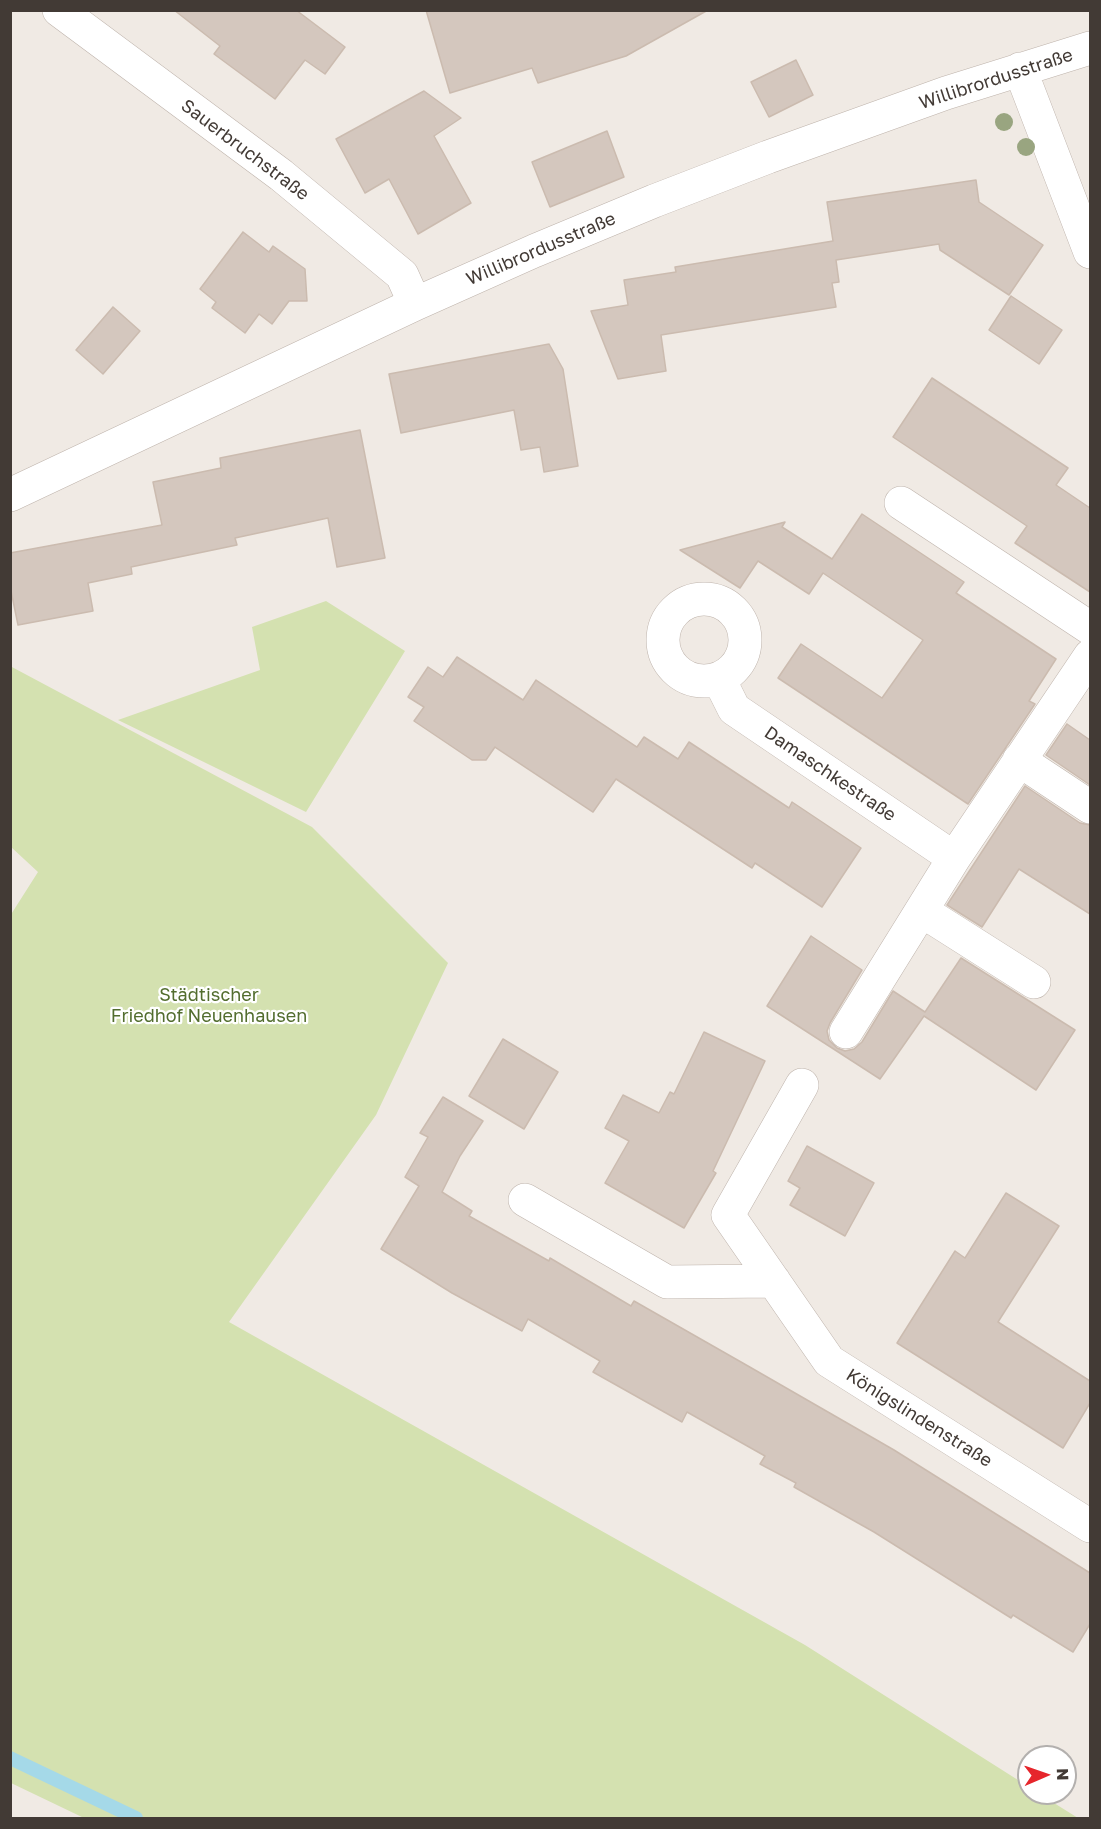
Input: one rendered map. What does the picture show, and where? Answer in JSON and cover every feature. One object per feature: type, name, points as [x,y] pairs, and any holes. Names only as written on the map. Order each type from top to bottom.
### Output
[{"type":"street","name":"Sauerbruchstraße","points":[[58,10],[299,189],[402,275],[415,304]]},
{"type":"street","name":"Willibrordusstraße","points":[[10,495],[415,304],[534,251],[726,173],[946,93],[1090,48]]},
{"type":"street","points":[[1020,69],[1090,252]]},
{"type":"street","points":[[901,503],[1090,628]]},
{"type":"street","points":[[846,1032],[954,858],[1090,656]]},
{"type":"street","name":"Damaschkestraße","points":[[719,679],[734,709],[954,858]]},
{"type":"street","points":[[1019,760],[1090,807]]},
{"type":"street","points":[[922,911],[1034,982]]},
{"type":"street","name":"Königslindenstraße","points":[[802,1085],[728,1215],[829,1361],[1090,1526]]},
{"type":"street","points":[[525,1200],[667,1282],[774,1281]]},
{"type":"green space","points":[[326,601],[405,651],[306,812],[118,720],[260,670],[252,627]]},
{"type":"green space","name":"Städtischer Friedhof Neuenhausen","points":[[10,666],[312,827],[448,963],[376,1115],[229,1322],[805,1645],[1017,1779],[1017,1805],[1057,1805],[1078,1818],[84,1818],[11,1783],[10,916],[38,872],[11,847]]},
{"type":"building","points":[[174,10],[296,10],[345,47],[325,74],[305,60],[275,99],[214,54],[220,46]]},
{"type":"building","points":[[426,10],[708,10],[626,56],[538,83],[532,68],[450,93]]},
{"type":"building","points":[[796,60],[813,95],[769,117],[751,82]]},
{"type":"building","points":[[424,91],[461,118],[434,136],[471,203],[418,234],[389,179],[365,193],[336,139]]},
{"type":"building","points":[[607,131],[624,177],[550,207],[532,162]]},
{"type":"building","points":[[976,180],[979,202],[1043,245],[1009,295],[940,250],[939,244],[836,260],[839,282],[832,283],[836,307],[661,335],[666,371],[618,379],[591,311],[628,305],[624,280],[676,272],[675,267],[833,241],[827,202]]},
{"type":"building","points":[[243,232],[269,252],[273,246],[305,269],[307,301],[289,301],[272,324],[259,314],[245,333],[212,308],[216,302],[200,289]]},
{"type":"building","points":[[1011,296],[1062,330],[1039,364],[989,330]]},
{"type":"building","points":[[113,307],[140,331],[103,374],[76,350]]},
{"type":"building","points":[[549,344],[563,369],[578,466],[544,472],[540,447],[521,450],[514,410],[401,433],[389,374]]},
{"type":"building","points":[[932,378],[1068,468],[1056,485],[1090,508],[1090,592],[1015,543],[1027,526],[893,437]]},
{"type":"building","points":[[360,430],[385,558],[337,567],[328,518],[235,538],[237,545],[131,567],[132,574],[88,583],[93,611],[18,625],[10,586],[10,553],[162,525],[153,482],[221,468],[220,458]]},
{"type":"building","points":[[862,514],[964,582],[956,593],[1056,659],[1029,701],[1035,704],[968,804],[778,678],[801,644],[882,698],[923,640],[823,573],[809,594],[758,561],[740,588],[680,550],[785,522],[782,527],[832,559]]},
{"type":"building","points":[[457,657],[523,700],[536,680],[637,747],[644,737],[678,759],[689,742],[789,808],[792,802],[861,848],[822,907],[755,863],[752,868],[616,779],[593,812],[495,747],[486,760],[472,760],[414,721],[424,707],[408,697],[428,667],[443,677]]},
{"type":"building","points":[[1067,724],[1090,740],[1090,785],[1046,755]]},
{"type":"building","points":[[1025,786],[1080,823],[1090,825],[1090,914],[1019,869],[982,927],[947,905]]},
{"type":"building","points":[[811,936],[862,970],[827,1031],[829,1040],[837,1048],[845,1051],[854,1049],[862,1042],[893,991],[925,1012],[961,958],[1075,1030],[1036,1090],[924,1016],[880,1079],[767,1006]]},
{"type":"building","points":[[704,1032],[765,1061],[713,1171],[716,1173],[684,1228],[605,1183],[629,1141],[605,1128],[623,1095],[659,1113],[670,1092],[674,1094]]},
{"type":"building","points":[[503,1039],[558,1072],[524,1129],[469,1096]]},
{"type":"building","points":[[443,1097],[483,1121],[460,1156],[442,1192],[472,1211],[469,1216],[549,1261],[550,1258],[631,1306],[634,1301],[748,1366],[894,1450],[1090,1573],[1090,1624],[1073,1652],[1013,1615],[1011,1618],[874,1532],[794,1487],[796,1483],[760,1464],[765,1456],[687,1412],[682,1422],[593,1372],[600,1361],[528,1319],[522,1331],[452,1293],[381,1249],[419,1186],[405,1177],[428,1137],[420,1133]]},
{"type":"building","points":[[807,1146],[874,1183],[845,1236],[790,1205],[800,1188],[788,1181]]},
{"type":"building","points":[[1006,1193],[1059,1226],[998,1322],[1090,1381],[1090,1403],[1063,1448],[897,1343],[955,1251],[965,1258]]},
{"type":"waterway","points":[[10,1758],[136,1818]]}]
